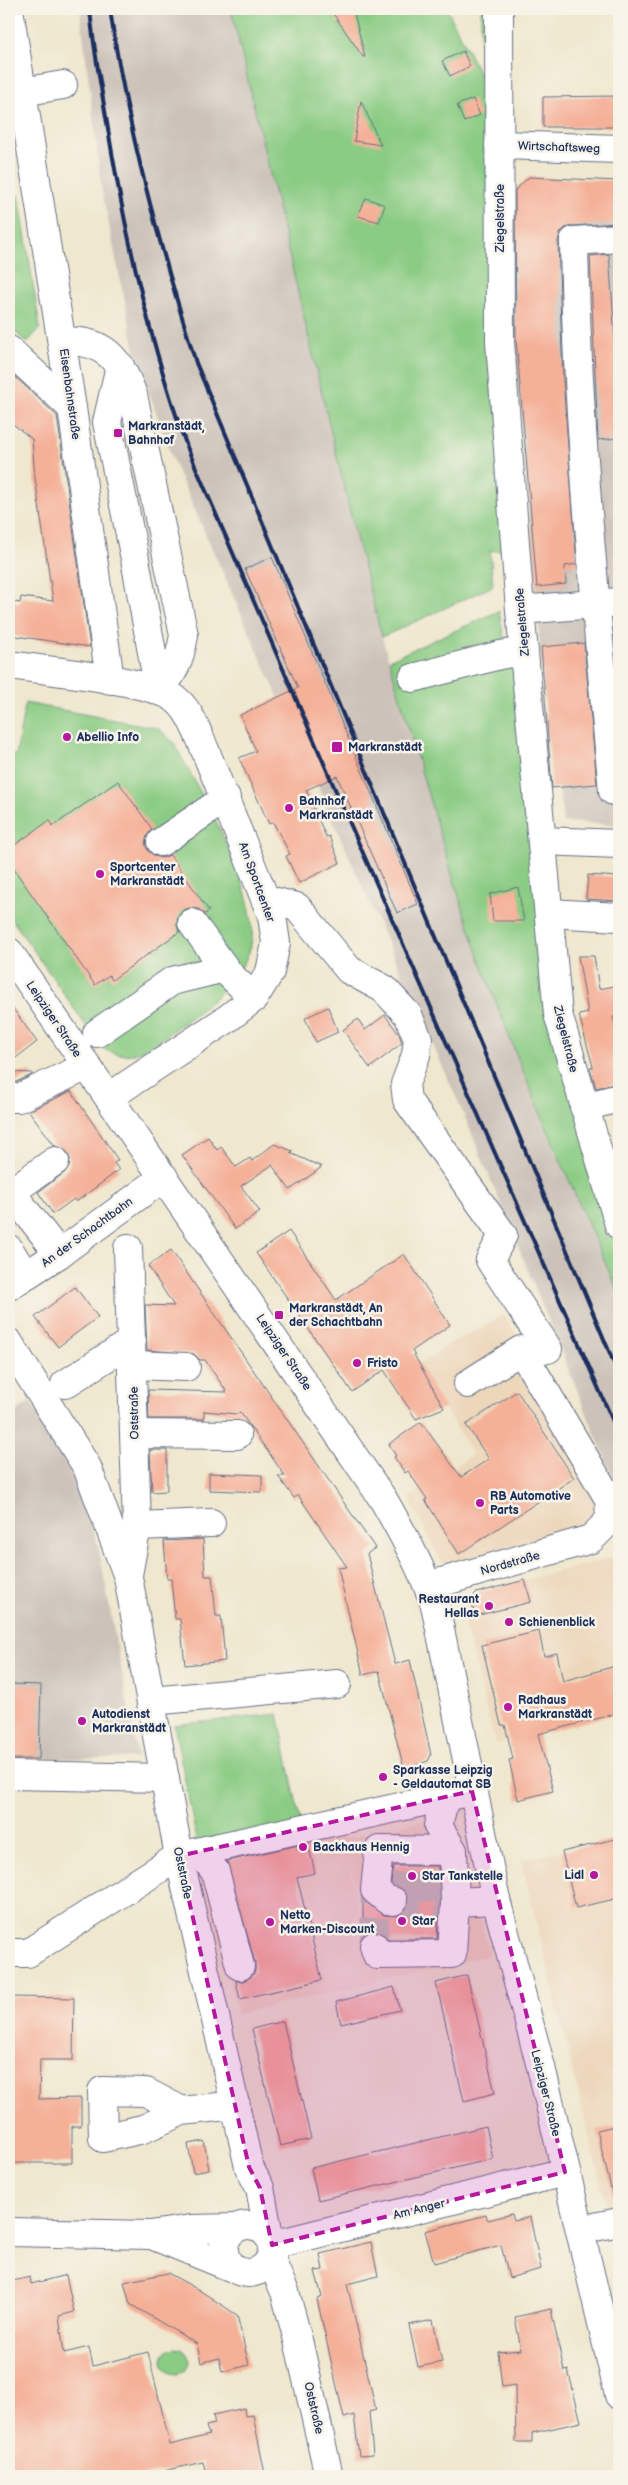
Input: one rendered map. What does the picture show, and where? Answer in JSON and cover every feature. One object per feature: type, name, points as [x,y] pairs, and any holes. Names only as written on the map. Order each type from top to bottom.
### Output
[{"type":"street","name":"Eisenbahnstraße","points":[[9,9],[72,408],[110,680]]},
{"type":"street","name":"Ziegelstraße","points":[[499,9],[500,342],[520,610],[558,1014],[619,1225]]},
{"type":"street","points":[[22,92],[63,85]]},
{"type":"street","name":"Wirtschaftsweg","points":[[499,145],[619,149]]},
{"type":"street","points":[[619,238],[574,241],[575,321],[607,603],[613,791],[619,790]]},
{"type":"street","points":[[62,342],[76,340],[90,343],[107,352],[120,366],[106,422],[135,559],[158,691]]},
{"type":"street","points":[[9,350],[72,408]]},
{"type":"street","points":[[520,610],[607,603]]},
{"type":"street","points":[[413,678],[500,655],[524,651]]},
{"type":"street","points":[[9,665],[110,680]]},
{"type":"street","name":"Am Sportcenter","points":[[109,1097],[227,1019],[254,998],[270,972],[276,943],[272,916],[226,798],[188,714],[174,699],[158,691],[110,680]]},
{"type":"street","points":[[161,842],[226,798]]},
{"type":"street","points":[[542,841],[619,844]]},
{"type":"street","points":[[265,898],[297,907],[348,970],[384,989],[408,1015],[418,1038],[416,1055],[405,1084],[407,1100],[504,1235],[490,1260],[548,1349]]},
{"type":"street","points":[[549,913],[619,917]]},
{"type":"street","points":[[192,923],[225,968],[254,998]]},
{"type":"street","name":"Leipziger Straße","points":[[9,952],[383,1499],[407,1541],[428,1586],[435,1606],[496,1900],[541,2068],[618,2388]]},
{"type":"street","points":[[96,1033],[172,981],[225,968]]},
{"type":"street","points":[[9,1098],[19,1098],[87,1066]]},
{"type":"street","points":[[584,1107],[619,1098]]},
{"type":"street","points":[[55,1161],[11,1192],[58,1254]]},
{"type":"street","name":"An der Schachtbahn","points":[[17,1280],[58,1254],[164,1177]]},
{"type":"street","name":"Oststraße","points":[[128,1248],[136,1526],[128,1577]]},
{"type":"street","points":[[9,1249],[17,1280]]},
{"type":"street","name":"Oststraße","points":[[9,1343],[87,1467],[128,1577],[165,1778],[189,1854],[236,2106],[260,2164],[260,2188],[274,2268],[285,2292],[297,2337],[329,2476]]},
{"type":"street","name":"Nordstraße","points":[[428,1586],[591,1539],[610,1520],[609,1500],[521,1350],[468,1384]]},
{"type":"street","points":[[65,1384],[132,1353],[186,1367]]},
{"type":"street","points":[[134,1434],[237,1435]]},
{"type":"street","points":[[136,1526],[211,1523]]},
{"type":"street","points":[[151,1701],[337,1684]]},
{"type":"street","points":[[9,1775],[165,1778]]},
{"type":"street","points":[[9,1953],[28,1953],[189,1854],[472,1791]]},
{"type":"street","points":[[374,1946],[377,1955],[452,1954],[455,1902],[453,1851],[438,1826],[445,1797]]},
{"type":"street","points":[[393,1900],[387,1900],[375,1890],[379,1850],[453,1851]]},
{"type":"street","points":[[189,1854],[215,1871],[240,1966]]},
{"type":"street","points":[[455,1902],[496,1900]]},
{"type":"street","points":[[182,2111],[236,2106]]},
{"type":"street","name":"Oststraße","points":[[260,2164],[245,2185],[240,2227],[226,2239],[224,2247],[228,2262],[255,2282],[297,2337]]},
{"type":"street","name":"Am Anger","points":[[271,2246],[565,2172]]},
{"type":"street","points":[[580,2230],[619,2222]]},
{"type":"street","points":[[9,2232],[150,2235],[191,2229],[258,2227],[271,2246],[263,2269],[256,2272],[237,2270],[150,2235]]},
{"type":"highlighted area","points":[[472,1791],[565,2172],[272,2245],[260,2188],[249,2167],[179,1856]]},
{"type":"shaded area","points":[[80,9],[231,9],[354,529],[382,637],[447,857],[549,1137],[619,1294],[619,1492],[465,1117],[174,463],[136,355],[102,191]]},
{"type":"shaded area","points":[[529,177],[619,181],[619,825],[563,822],[559,788],[552,788],[514,328],[514,191]]},
{"type":"shaded area","points":[[504,1315],[574,1429],[619,1517],[447,1564],[440,1559],[409,1498],[473,1454],[418,1366],[442,1348]]},
{"type":"shaded area","points":[[31,1401],[73,1476],[98,1546],[138,1758],[9,1759],[9,1417]]},
{"type":"shaded area","points":[[615,1557],[619,1565],[619,1712],[495,1744],[460,1604],[476,1593]]},
{"type":"shaded area","points":[[456,1813],[489,1955],[237,2014],[199,1852],[338,1821],[344,1839]],"holes":[[[350,1865],[374,1966],[363,1929]]]},
{"type":"shaded area","points":[[619,1838],[619,2215],[609,2217],[521,1860]]},
{"type":"green space","points":[[231,9],[447,9],[481,77],[481,9],[488,9],[508,550],[490,551],[493,586],[382,637],[354,529]]},
{"type":"green space","points":[[19,195],[40,328],[27,343],[9,326],[9,207]]},
{"type":"green space","points":[[499,611],[504,638],[513,637],[568,1072],[619,1252],[619,1294],[526,1077],[475,945],[441,839],[389,660]]},
{"type":"green space","points":[[25,703],[158,728],[174,743],[228,846],[240,876],[249,905],[252,931],[249,952],[243,965],[226,987],[205,1007],[163,1038],[137,1053],[119,1054],[110,1052],[100,1046],[9,915],[9,759],[16,755]]},
{"type":"green space","points":[[278,1714],[302,1829],[199,1852],[174,1725]]},
{"type":"green space","points":[[176,2348],[185,2352],[189,2361],[185,2370],[176,2374],[167,2370],[163,2361],[167,2352]]},
{"type":"building","points":[[330,9],[353,9],[365,57],[363,57]]},
{"type":"building","points":[[463,51],[470,66],[450,76],[442,61]]},
{"type":"building","points":[[619,96],[619,127],[543,127],[543,97]]},
{"type":"building","points":[[473,99],[480,115],[464,122],[457,105]]},
{"type":"building","points":[[361,101],[381,145],[354,141]]},
{"type":"building","points":[[529,177],[619,181],[619,223],[565,228],[560,233],[558,241],[563,380],[577,564],[565,566],[566,584],[537,587],[516,338],[515,190]]},
{"type":"building","points":[[366,198],[385,205],[379,222],[358,216]]},
{"type":"building","points":[[609,254],[619,395],[619,438],[598,440],[590,256]]},
{"type":"building","points":[[9,371],[57,416],[90,647],[9,635],[9,601],[20,603],[21,597],[53,601],[35,478],[32,439],[9,421]]},
{"type":"building","points":[[272,557],[418,904],[397,913],[337,776],[306,790],[326,837],[329,836],[340,863],[299,883],[286,856],[290,854],[273,822],[269,824],[239,758],[256,751],[240,715],[298,688],[245,569]]},
{"type":"building","points":[[584,643],[597,784],[552,788],[541,647]]},
{"type":"building","name":"Sportcenter Markranstädt","points":[[118,781],[152,829],[145,843],[148,851],[162,858],[170,855],[209,911],[205,914],[198,909],[190,908],[183,910],[178,917],[177,925],[179,932],[112,980],[109,975],[95,985],[9,862],[9,849],[50,820],[53,826]]},
{"type":"building","points":[[588,875],[619,877],[619,901],[586,899]]},
{"type":"building","points":[[518,887],[524,921],[493,921],[490,894]]},
{"type":"building","points":[[578,956],[594,956],[599,989],[619,985],[619,1017],[613,1017],[619,1041],[619,1083],[596,1088],[590,1068],[593,1067],[579,1015],[588,1013]]},
{"type":"building","points":[[9,1003],[37,1042],[9,1063]]},
{"type":"building","points":[[328,1007],[338,1032],[316,1042],[305,1018]]},
{"type":"building","points":[[385,1015],[399,1034],[402,1043],[370,1068],[343,1030],[358,1019],[365,1030]]},
{"type":"building","points":[[9,1072],[32,1073],[32,1075],[16,1082],[9,1082]]},
{"type":"building","points":[[71,1091],[118,1160],[114,1163],[119,1170],[76,1202],[74,1199],[53,1214],[38,1192],[64,1173],[69,1167],[70,1159],[67,1152],[55,1146],[29,1111]]},
{"type":"building","points":[[208,1137],[217,1150],[221,1147],[236,1167],[250,1158],[252,1161],[274,1144],[293,1151],[290,1153],[322,1167],[290,1190],[272,1165],[241,1186],[260,1212],[235,1229],[182,1155]]},
{"type":"building","points":[[289,1231],[336,1300],[404,1254],[450,1325],[412,1351],[444,1408],[416,1419],[384,1370],[352,1392],[256,1253]]},
{"type":"building","points":[[171,1250],[375,1548],[367,1554],[395,1664],[410,1660],[431,1755],[428,1761],[404,1769],[379,1671],[363,1675],[338,1568],[347,1567],[298,1495],[294,1498],[278,1476],[285,1476],[240,1412],[237,1414],[204,1411],[204,1419],[149,1419],[148,1390],[227,1392],[205,1360],[200,1360],[194,1354],[147,1350],[145,1305],[174,1306],[148,1266]]},
{"type":"building","points":[[75,1287],[98,1317],[58,1347],[35,1317]]},
{"type":"building","points":[[517,1391],[574,1478],[459,1554],[425,1500],[427,1499],[408,1471],[405,1473],[394,1457],[396,1456],[389,1444],[421,1422],[461,1477],[489,1459],[466,1425]]},
{"type":"building","points":[[150,1450],[167,1450],[167,1491],[152,1492]]},
{"type":"building","points":[[209,1473],[262,1475],[262,1492],[209,1490]]},
{"type":"building","points":[[203,1539],[205,1576],[212,1576],[216,1616],[221,1616],[225,1661],[185,1665],[180,1619],[175,1619],[171,1579],[167,1579],[164,1541]]},
{"type":"building","points":[[525,1580],[531,1602],[475,1616],[471,1600],[476,1593]]},
{"type":"building","points":[[539,1631],[544,1656],[557,1653],[563,1681],[619,1665],[619,1713],[538,1734],[553,1791],[518,1800],[509,1760],[513,1759],[505,1725],[501,1725],[482,1645]]},
{"type":"building","points":[[9,1684],[41,1685],[39,1759],[9,1759]]},
{"type":"building","name":"Lidl","points":[[619,1838],[619,1898],[576,1908],[562,1852]]},
{"type":"building","name":"Netto Marken-Discount","points":[[308,1843],[315,1873],[297,1877],[322,1980],[240,1999],[236,1981],[243,1981],[251,1977],[255,1971],[255,1963],[227,1861]]},
{"type":"building","points":[[393,1866],[438,1866],[437,1939],[388,1939],[378,1929],[363,1929],[363,1900],[384,1915],[398,1916],[405,1911],[408,1903],[407,1895],[403,1889],[391,1883]]},
{"type":"building","points":[[467,1975],[495,2093],[464,2101],[436,1983]]},
{"type":"building","points":[[394,1987],[400,2010],[341,2024],[336,2002]]},
{"type":"building","points":[[9,1997],[74,1998],[73,2060],[40,2060],[39,2099],[81,2098],[81,2126],[72,2126],[72,2163],[9,2163]]},
{"type":"building","points":[[283,2021],[311,2139],[280,2146],[252,2029]]},
{"type":"building","points":[[619,2125],[619,2196],[613,2197],[597,2130]]},
{"type":"building","points":[[486,2126],[493,2159],[318,2200],[311,2168]]},
{"type":"building","points":[[204,2141],[209,2170],[193,2173],[188,2144]]},
{"type":"building","points":[[512,2214],[514,2221],[530,2217],[541,2269],[509,2278],[501,2245],[434,2263],[425,2231],[486,2215],[488,2220]]},
{"type":"building","points":[[371,2242],[378,2276],[347,2284],[376,2410],[369,2412],[373,2455],[359,2456],[354,2415],[344,2418],[317,2299],[322,2297],[315,2271],[323,2270],[320,2254]]},
{"type":"building","points":[[168,2273],[199,2290],[237,2315],[249,2365],[222,2372],[219,2358],[201,2363],[197,2344],[130,2304],[124,2282]]},
{"type":"building","points":[[66,2275],[74,2312],[59,2316],[64,2353],[89,2347],[93,2366],[148,2352],[170,2445],[209,2435],[206,2426],[215,2424],[213,2415],[244,2408],[245,2416],[253,2415],[265,2474],[257,2476],[207,2476],[203,2462],[142,2476],[9,2476],[9,2282],[30,2277],[31,2284]]},
{"type":"building","points":[[551,2309],[564,2371],[568,2370],[581,2422],[532,2433],[532,2442],[516,2442],[515,2385],[502,2387],[498,2352],[521,2350],[515,2317]]},
{"type":"building","points":[[433,2320],[442,2362],[418,2367],[409,2325]]},
{"type":"tunnel","points":[[405,1901],[407,1850]]},
{"type":"tunnel","points":[[429,1902],[431,1851]]},
{"type":"tunnel","points":[[374,1946],[375,1890]]},
{"type":"tunnel","points":[[393,1901],[455,1902]]},
{"type":"railway","points":[[90,9],[113,159],[139,284],[149,326],[187,447],[348,819],[619,1435]]},
{"type":"railway","points":[[110,9],[135,143],[157,232],[196,363],[619,1375]]},
{"type":"place","name":"Markranstädt, Bahnhof","points":[[118,433]]},
{"type":"place","name":"Abellio Info","points":[[67,737]]},
{"type":"place","name":"Markranstädt","points":[[337,747]]},
{"type":"place","name":"Bahnhof Markranstädt","points":[[289,808]]},
{"type":"place","name":"Sportcenter Markranstädt","points":[[100,874]]},
{"type":"place","name":"Markranstädt, An der Schachtbahn","points":[[279,1315]]},
{"type":"place","name":"Fristo","points":[[357,1363]]},
{"type":"place","name":"RB Automotive Parts","points":[[480,1503]]},
{"type":"place","name":"Restaurant Hellas","points":[[489,1606]]},
{"type":"place","name":"Schienenblick","points":[[509,1622]]},
{"type":"place","name":"Radhaus Markranstädt","points":[[508,1707]]},
{"type":"place","name":"Autodienst Markranstädt","points":[[82,1721]]},
{"type":"place","name":"Sparkasse Leipzig - Geldautomat SB","points":[[383,1777]]},
{"type":"place","name":"Backhaus Hennig","points":[[303,1847]]},
{"type":"place","name":"Lidl","points":[[594,1875]]},
{"type":"place","name":"Star Tankstelle","points":[[412,1876]]},
{"type":"place","name":"Star","points":[[402,1921]]},
{"type":"place","name":"Netto Marken-Discount","points":[[270,1922]]}]
